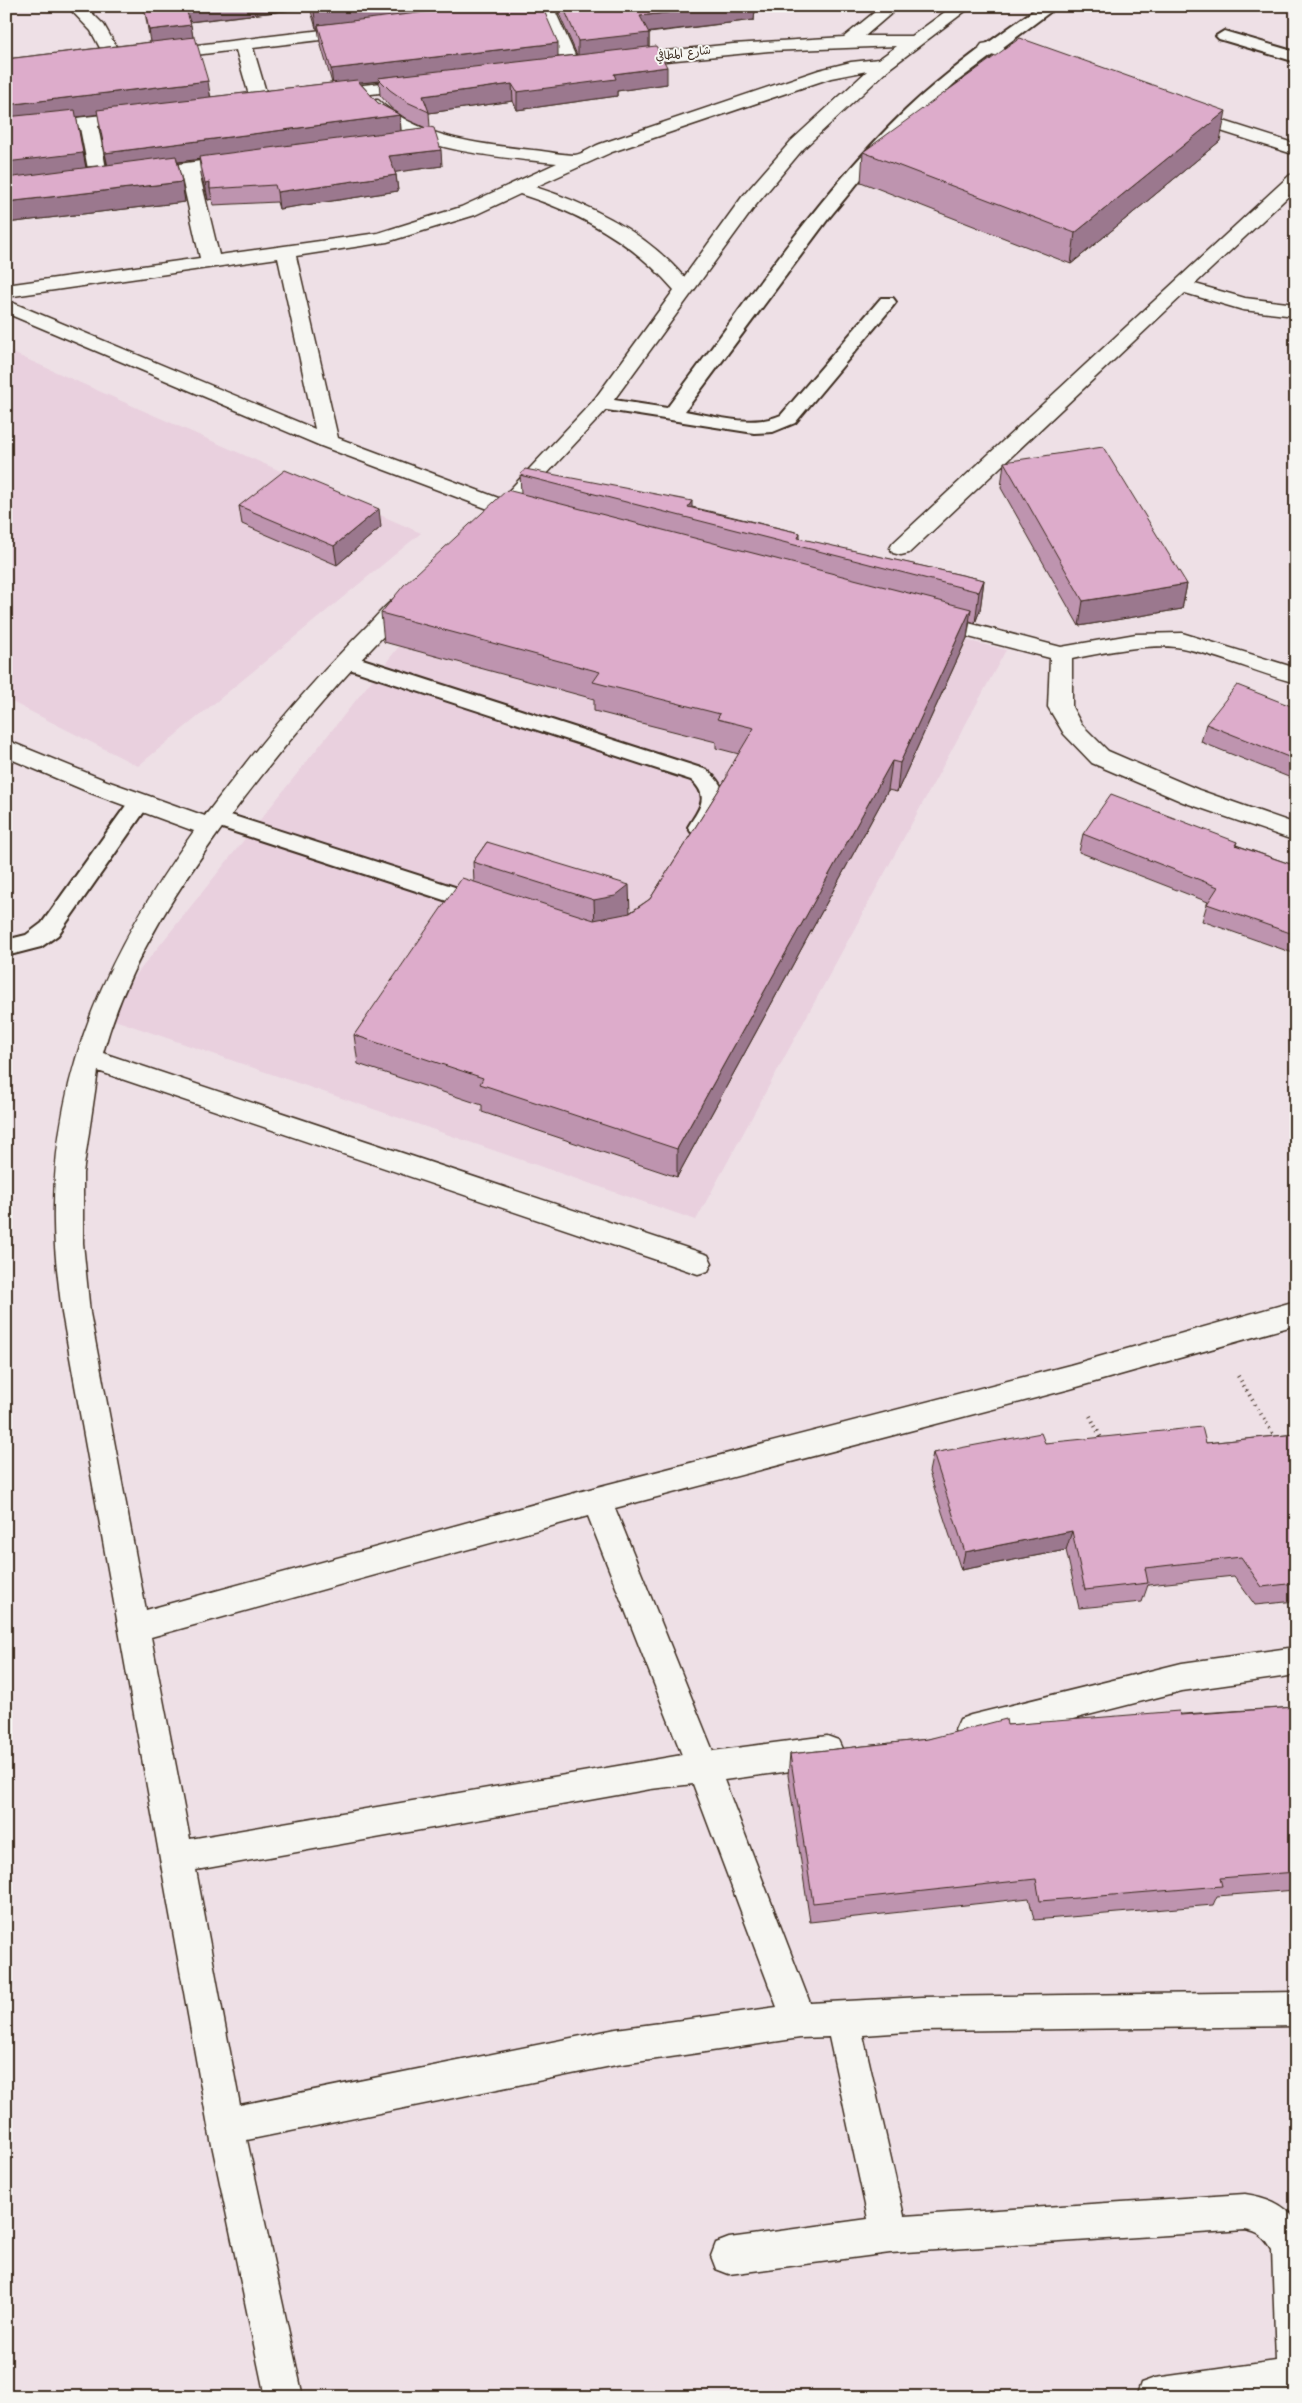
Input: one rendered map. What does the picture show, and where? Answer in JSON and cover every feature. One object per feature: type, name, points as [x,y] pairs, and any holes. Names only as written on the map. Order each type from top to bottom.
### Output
[{"type":"street","points":[[74,6],[98,29],[114,59]]},
{"type":"street","points":[[488,16],[568,6]]},
{"type":"street","points":[[476,536],[504,509],[601,404],[749,201],[774,170],[822,120],[884,64],[964,6]]},
{"type":"street","points":[[849,41],[887,8]]},
{"type":"street","points":[[546,9],[572,66]]},
{"type":"street","points":[[151,55],[371,29]]},
{"type":"street","name":"شارع المطافي","points":[[611,62],[739,47],[849,41],[914,41]]},
{"type":"street","points":[[244,44],[260,102]]},
{"type":"street","points":[[988,48],[1053,70]]},
{"type":"street","points":[[94,62],[132,57]]},
{"type":"street","points":[[552,68],[591,64]]},
{"type":"street","points":[[6,291],[380,238],[468,211],[575,160],[825,74],[851,68],[884,64]]},
{"type":"street","points":[[308,96],[434,82]]},
{"type":"street","points":[[365,90],[375,109],[385,117],[413,132],[430,138],[575,160]]},
{"type":"street","points":[[241,104],[279,100]]},
{"type":"street","points":[[1174,110],[1296,150]]},
{"type":"street","points":[[6,131],[155,114]]},
{"type":"street","points":[[88,122],[114,177]]},
{"type":"street","points":[[391,142],[430,138]]},
{"type":"street","points":[[80,181],[256,159]]},
{"type":"street","points":[[188,168],[212,262]]},
{"type":"street","points":[[901,548],[1296,179]]},
{"type":"street","points":[[519,188],[572,206],[618,229],[656,258],[685,291]]},
{"type":"street","points":[[286,252],[328,442]]},
{"type":"street","points":[[1181,286],[1243,304],[1296,310]]},
{"type":"street","points":[[6,306],[328,442],[504,509],[543,519]]},
{"type":"street","points":[[284,2397],[226,2126],[175,1858],[76,1313],[69,1244],[69,1176],[78,1110],[89,1058],[102,1014],[140,930],[212,823],[302,710],[347,661],[426,582]]},
{"type":"street","points":[[917,617],[1061,654],[1126,642],[1182,640],[1296,676]]},
{"type":"street","points":[[1061,654],[1060,707],[1072,730],[1100,758],[1191,796],[1296,833]]},
{"type":"street","points":[[6,748],[140,802],[212,823]]},
{"type":"street","points":[[89,1058],[698,1263]]},
{"type":"street","points":[[133,1628],[597,1500],[1070,1377],[1296,1313]]},
{"type":"street","points":[[597,1500],[703,1767],[800,2021]]},
{"type":"street","points":[[943,1737],[1182,1677],[1296,1661]]},
{"type":"street","points":[[175,1858],[618,1780],[703,1767],[859,1748]]},
{"type":"street","points":[[226,2126],[616,2047],[800,2021],[922,2014],[1296,2009]]},
{"type":"street","points":[[842,2018],[890,2235]]},
{"type":"street","points":[[729,2256],[890,2235],[1245,2212],[1260,2214],[1274,2221],[1285,2236],[1290,2250],[1296,2377],[1155,2397]]},
{"type":"lane","points":[[672,415],[814,225],[866,160],[924,101],[988,48],[1051,6]]},
{"type":"lane","points":[[1224,36],[1296,57]]},
{"type":"lane","points":[[601,404],[764,428],[782,423],[887,302]]},
{"type":"lane","points":[[347,661],[699,775],[707,781],[715,797],[713,805],[687,846]]},
{"type":"lane","points":[[6,948],[33,941],[50,929],[140,802]]},
{"type":"lane","points":[[212,823],[506,912]]},
{"type":"path","points":[[1213,1335],[1280,1446]]},
{"type":"path","points":[[1070,1377],[1105,1446]]},
{"type":"shaded area","points":[[6,350],[421,533],[138,766],[6,699]]},
{"type":"shaded area","points":[[497,524],[1006,650],[696,1220],[103,1016]]},
{"type":"building","points":[[144,6],[185,6],[191,25],[149,30]]},
{"type":"building","points":[[313,6],[355,6],[314,11]]},
{"type":"building","points":[[475,6],[542,6],[558,43],[331,69],[318,25]]},
{"type":"building","points":[[563,6],[724,6],[640,16],[649,33],[578,41]]},
{"type":"building","points":[[195,37],[208,81],[6,105],[6,59]]},
{"type":"building","points":[[1020,38],[1226,111],[1075,233],[863,152]]},
{"type":"building","points":[[656,46],[667,67],[614,74],[616,79],[517,92],[512,84],[423,96],[429,112],[407,102],[390,90],[378,78]]},
{"type":"building","points":[[357,80],[378,103],[400,115],[105,153],[97,110]]},
{"type":"building","points":[[75,110],[83,153],[6,162],[6,117]]},
{"type":"building","points":[[434,128],[441,150],[389,156],[396,175],[277,192],[275,185],[210,189],[210,182],[205,183],[199,157]]},
{"type":"building","points":[[176,156],[182,182],[6,202],[6,178]]},
{"type":"building","points":[[1103,447],[1187,584],[1083,601],[1004,462]]},
{"type":"building","points":[[525,469],[692,501],[688,507],[800,533],[798,538],[984,580],[979,592],[520,475]]},
{"type":"building","points":[[285,470],[379,509],[334,546],[239,506]]},
{"type":"building","points":[[507,490],[971,609],[900,763],[892,761],[677,1149],[480,1084],[483,1078],[354,1035],[462,878],[594,920],[630,913],[650,899],[727,777],[727,773],[754,728],[717,719],[720,714],[593,682],[600,672],[381,613],[404,585]]},
{"type":"building","points":[[1237,685],[1296,708],[1296,760],[1206,724]]},
{"type":"building","points":[[1111,794],[1237,842],[1235,845],[1296,866],[1296,935],[1207,904],[1218,887],[1083,834]]},
{"type":"building","points":[[487,842],[629,885],[615,896],[594,900],[473,862]]},
{"type":"building","points":[[1202,1427],[1206,1443],[1296,1434],[1296,1583],[1262,1587],[1241,1557],[1145,1568],[1148,1583],[1085,1590],[1072,1531],[965,1552],[933,1453],[1041,1433],[1045,1443]]},
{"type":"building","points":[[1296,1707],[1296,1872],[1220,1878],[1222,1886],[1040,1901],[1036,1879],[813,1903],[790,1754],[928,1739],[1006,1719],[1007,1725],[1179,1711],[1180,1715]]}]
